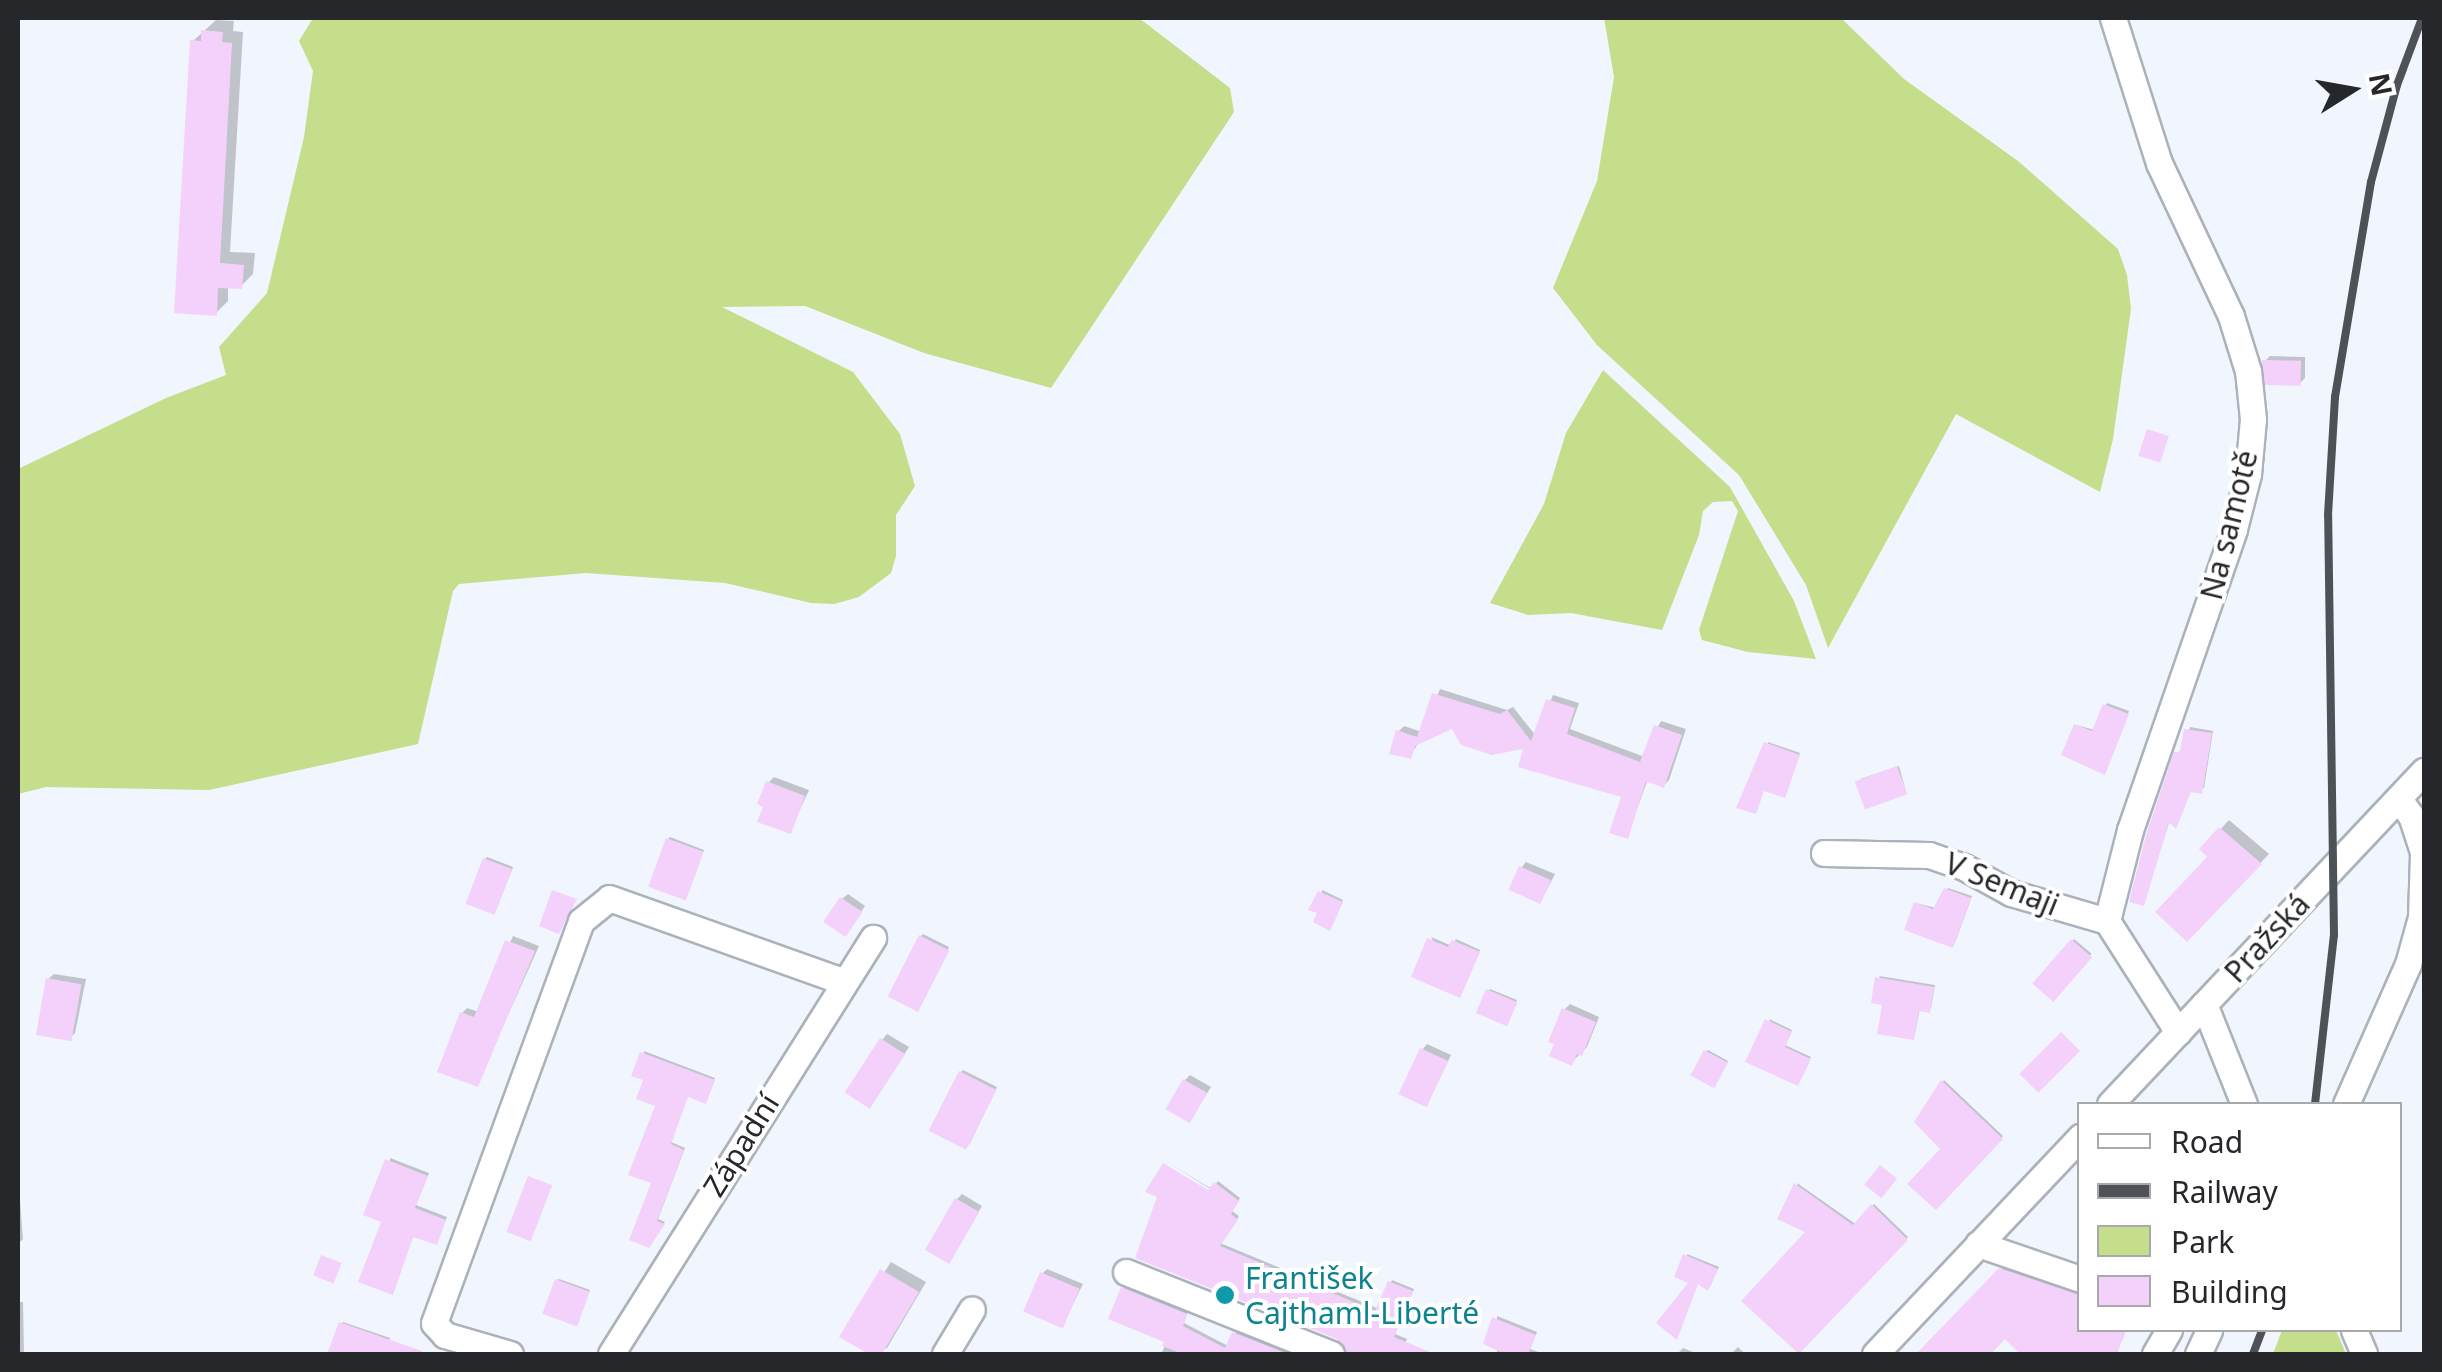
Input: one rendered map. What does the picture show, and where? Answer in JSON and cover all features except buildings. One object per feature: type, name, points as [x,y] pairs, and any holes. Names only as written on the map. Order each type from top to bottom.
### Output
[{"type":"street","name":"Na samotě","points":[[2107,921],[2130,830],[2234,530],[2248,474],[2253,420],[2248,371],[2231,316],[2159,163],[2113,18]]},
{"type":"street","name":"Pražská","points":[[2112,1102],[2424,772]]},
{"type":"street","points":[[2347,1102],[2408,964],[2421,917],[2422,852],[2411,816],[2399,799]]},
{"type":"street","name":"V Semaji","points":[[1824,853],[1928,855],[1964,866],[2011,893],[2107,921]]},
{"type":"street","points":[[510,1354],[444,1335],[434,1322],[581,922],[608,898],[842,981]]},
{"type":"street","points":[[2107,921],[2178,1032]]},
{"type":"street","name":"Západní","points":[[611,1354],[842,981],[873,938]]},
{"type":"street","points":[[2204,1004],[2243,1102]]},
{"type":"street","points":[[1875,1354],[2077,1139]]},
{"type":"street","points":[[1978,1244],[2077,1278]]},
{"type":"street","points":[[1126,1272],[1331,1354]]},
{"type":"street","points":[[946,1354],[972,1309]]},
{"type":"street","points":[[2155,1354],[2168,1332]]},
{"type":"green space","points":[[313,18],[1139,18],[1230,88],[1234,112],[1051,388],[924,353],[805,306],[722,307],[853,372],[900,434],[915,486],[896,515],[896,556],[891,573],[859,597],[834,604],[811,603],[725,583],[586,573],[459,584],[453,591],[418,744],[209,790],[46,787],[18,794],[18,469],[166,398],[226,375],[219,347],[267,293],[304,137],[313,71],[299,41]]},
{"type":"green space","points":[[1604,18],[1841,18],[1904,79],[2018,161],[2118,249],[2127,275],[2131,309],[2113,439],[2100,492],[1956,414],[1828,648],[1806,585],[1739,475],[1597,345],[1553,288],[1597,181],[1614,77]]},
{"type":"green space","points":[[1603,370],[1730,487],[1794,601],[1816,659],[1748,652],[1702,640],[1699,630],[1738,511],[1732,501],[1713,502],[1703,511],[1699,535],[1662,630],[1571,613],[1528,615],[1490,603],[1544,504],[1566,433]]},
{"type":"green space","points":[[2281,1332],[2337,1332],[2346,1354],[2273,1354]]},
{"type":"railway","points":[[2315,1102],[2334,935],[2328,515],[2335,397],[2371,182],[2397,85],[2422,18]]},
{"type":"railway","points":[[2253,1354],[2261,1332]]},
{"type":"place","name":"František Cajthaml-Liberté","points":[[1225,1295]]}]
